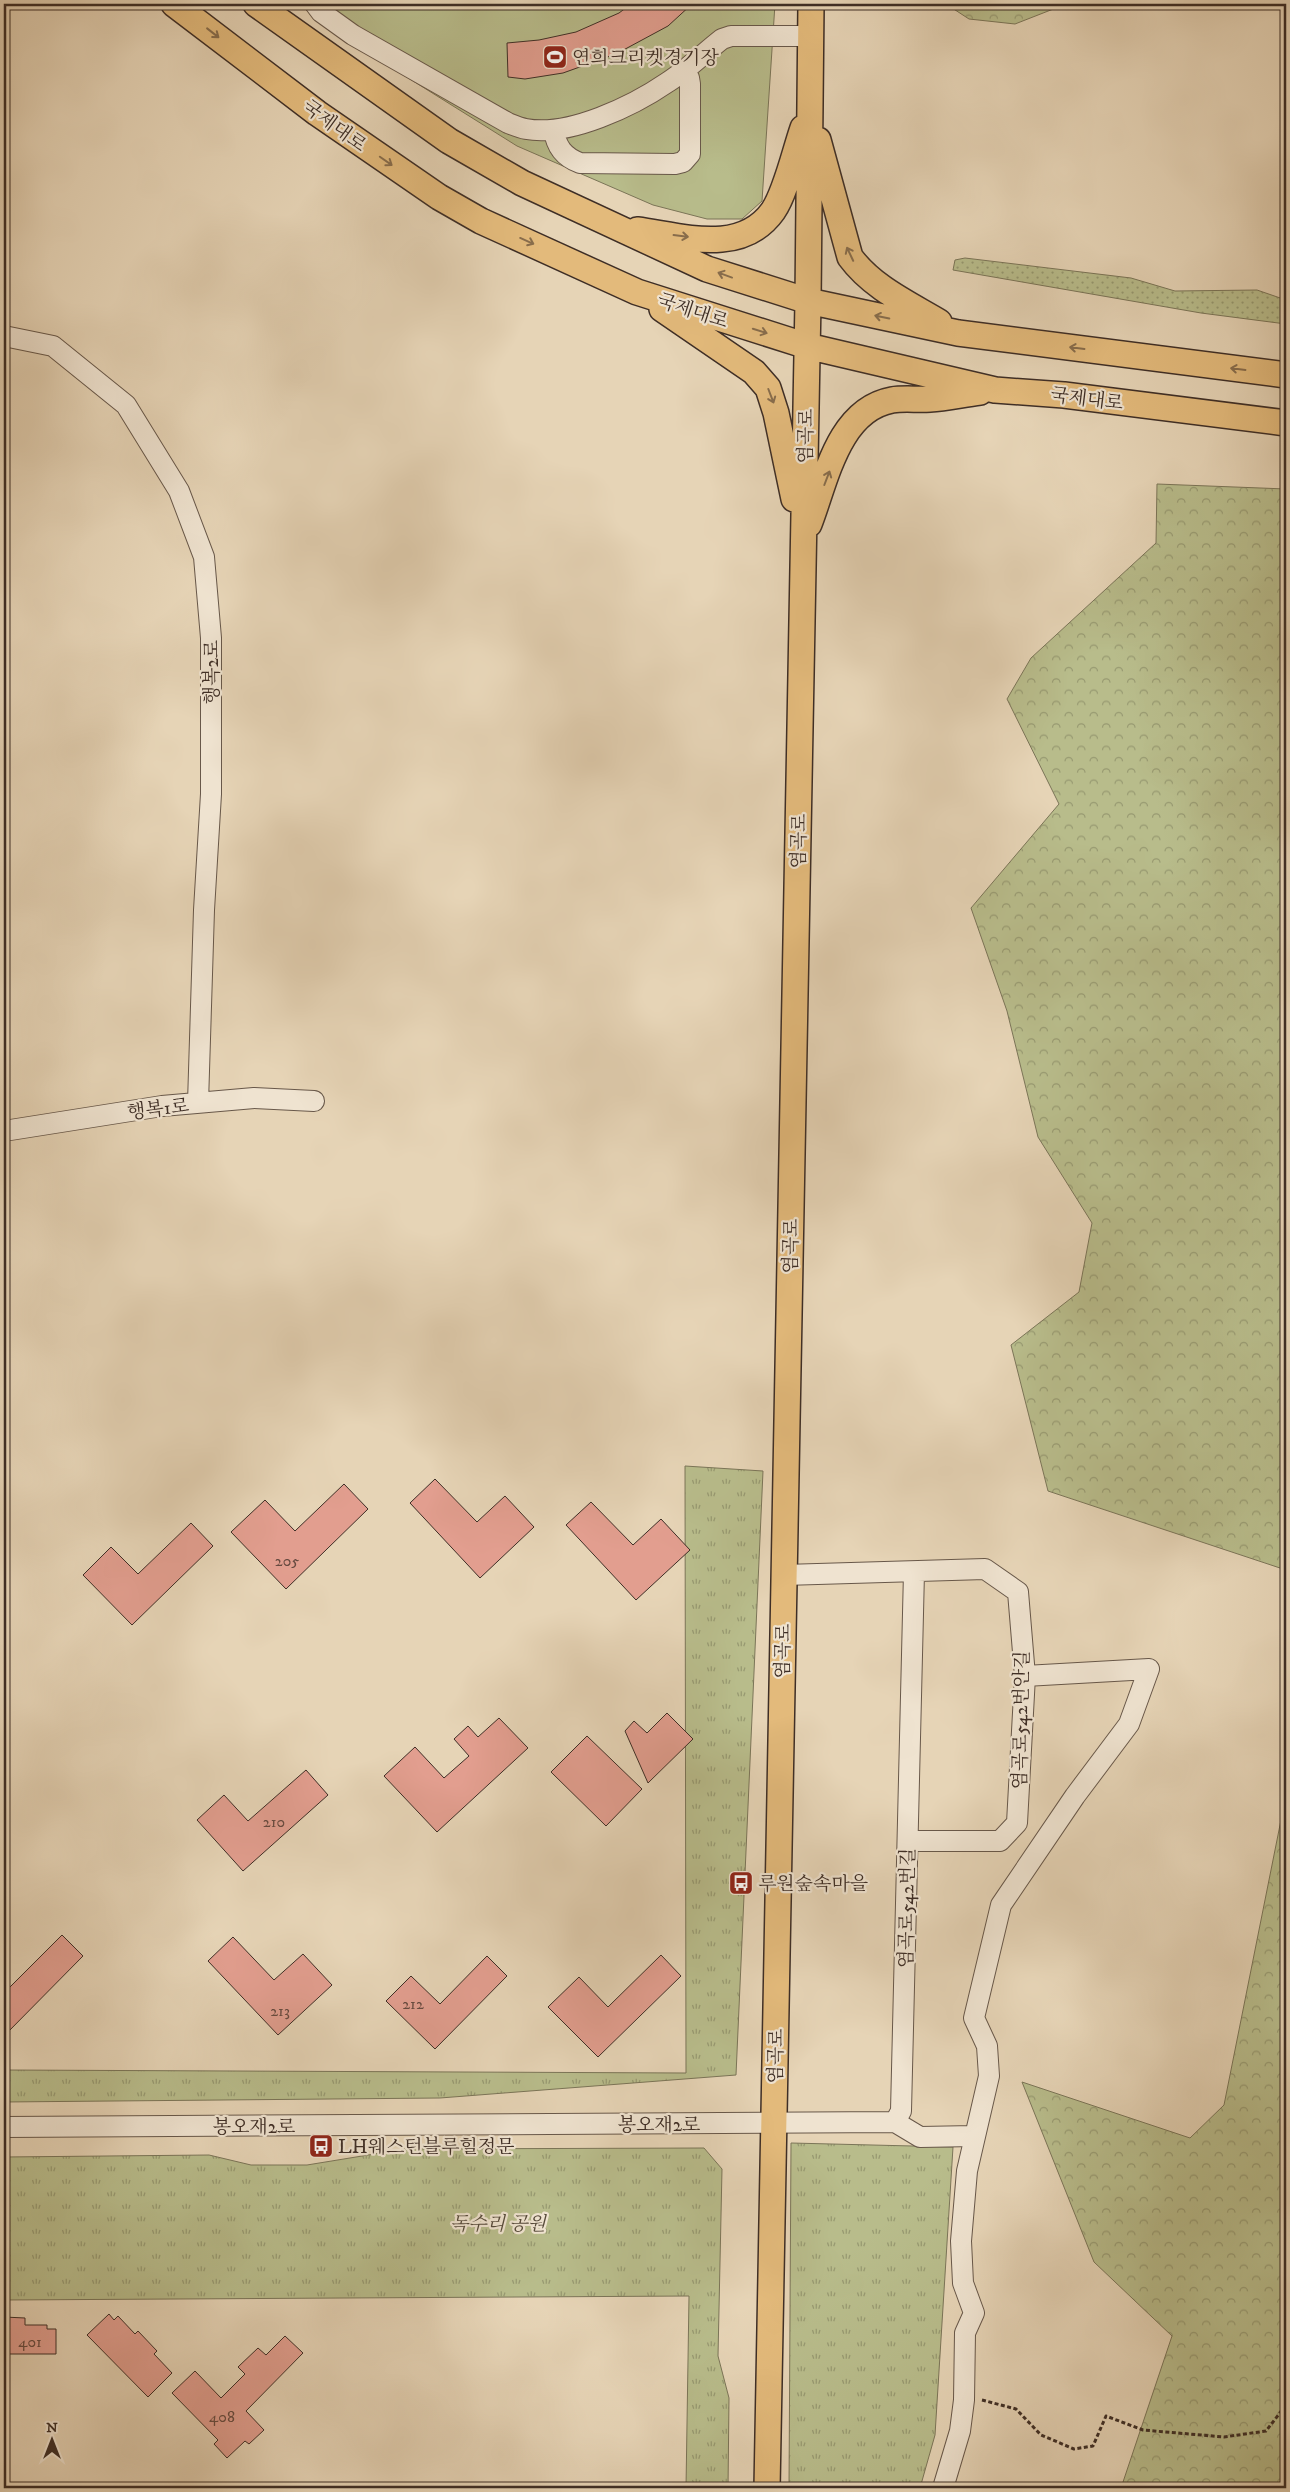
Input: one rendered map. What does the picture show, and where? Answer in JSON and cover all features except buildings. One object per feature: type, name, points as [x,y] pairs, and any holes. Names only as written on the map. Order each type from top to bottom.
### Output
[{"type":"main road","name":"국제대로","points":[[174,4],[318,113],[439,197],[480,221],[637,292],[807,346],[995,390],[1064,395],[1286,423]]},
{"type":"main road","points":[[256,4],[449,141],[522,183],[707,269],[808,301],[958,333],[1286,375]]},
{"type":"main road","name":"염곡로","points":[[767,2488],[808,301],[811,4]]},
{"type":"main road","points":[[616,227],[716,240],[734,239],[750,233],[774,210],[810,106]]},
{"type":"main road","points":[[810,106],[850,257],[860,271],[876,284],[958,333]]},
{"type":"main road","points":[[637,292],[754,372],[768,388],[776,413],[803,540]]},
{"type":"main road","points":[[803,540],[843,435],[859,416],[873,406],[893,400],[931,399],[995,390]]},
{"type":"street","points":[[315,4],[322,12],[353,35],[508,123],[526,129],[554,130],[574,126],[636,102],[669,82],[722,38],[731,36],[810,36]]},
{"type":"street","points":[[554,130],[558,147],[568,159],[580,163],[675,164],[683,162],[690,154],[690,84],[683,70]]},
{"type":"street","name":"행복2로","points":[[4,336],[53,346],[126,405],[178,491],[204,557],[211,638],[211,794],[204,910],[198,1103]]},
{"type":"street","name":"행복1로","points":[[4,1131],[162,1106],[254,1098],[314,1101]]},
{"type":"street","name":"염곡로542번안길","points":[[784,1575],[985,1569],[1018,1592],[1025,1676],[1017,1824],[1000,1841],[908,1841]]},
{"type":"street","name":"염곡로542번길","points":[[895,2122],[901,2112],[914,1572]]},
{"type":"street","points":[[943,2488],[960,2431],[964,2400],[965,2333],[974,2312],[963,2283],[961,2241],[967,2171],[989,2076],[987,2046],[974,2018],[1001,1905],[1075,1796],[1129,1724],[1149,1669],[1025,1676]]},
{"type":"street","points":[[774,2123],[895,2122],[920,2137],[974,2136]]},
{"type":"street","name":"봉오재2로","points":[[4,2127],[774,2123]]},
{"type":"path","points":[[964,2400],[988,2400],[1016,2409],[1041,2435],[1074,2449],[1093,2446],[1106,2416],[1143,2430],[1224,2437],[1266,2431],[1286,2405]]},
{"type":"green space","points":[[301,4],[775,4],[762,201],[742,219],[707,219],[653,205],[517,146],[330,29]]},
{"type":"green space","points":[[946,4],[1228,4],[1178,8],[1061,6],[1015,24],[969,19]]},
{"type":"green space","points":[[965,258],[1131,278],[1175,291],[1257,290],[1286,300],[1286,324],[1201,313],[953,270],[955,260]]},
{"type":"green space","points":[[1157,484],[1286,489],[1286,1570],[1048,1491],[1011,1345],[1079,1292],[1092,1223],[1038,1137],[1007,1011],[971,908],[1059,804],[1007,699],[1031,658],[1156,543]]},
{"type":"green space","points":[[685,1466],[763,1471],[736,2075],[440,2098],[4,2102],[4,2070],[686,2073]]},
{"type":"green space","points":[[1286,1795],[1286,2488],[1121,2488],[1172,2336],[1094,2262],[1022,2082],[1190,2138],[1224,2105]]},
{"type":"green space","points":[[791,2143],[953,2147],[935,2435],[920,2488],[789,2488]]},
{"type":"green space","name":"독수리 공원","points":[[704,2148],[722,2169],[718,2356],[729,2398],[728,2488],[686,2488],[689,2296],[4,2300],[4,2157],[209,2155],[251,2165],[307,2165],[405,2149]]},
{"type":"place","name":"연희크리켓경기장","points":[[555,57]]},
{"type":"place","name":"루원숲속마을","points":[[741,1883]]},
{"type":"place","name":"LH웨스턴블루힐정문","points":[[321,2146]]}]
